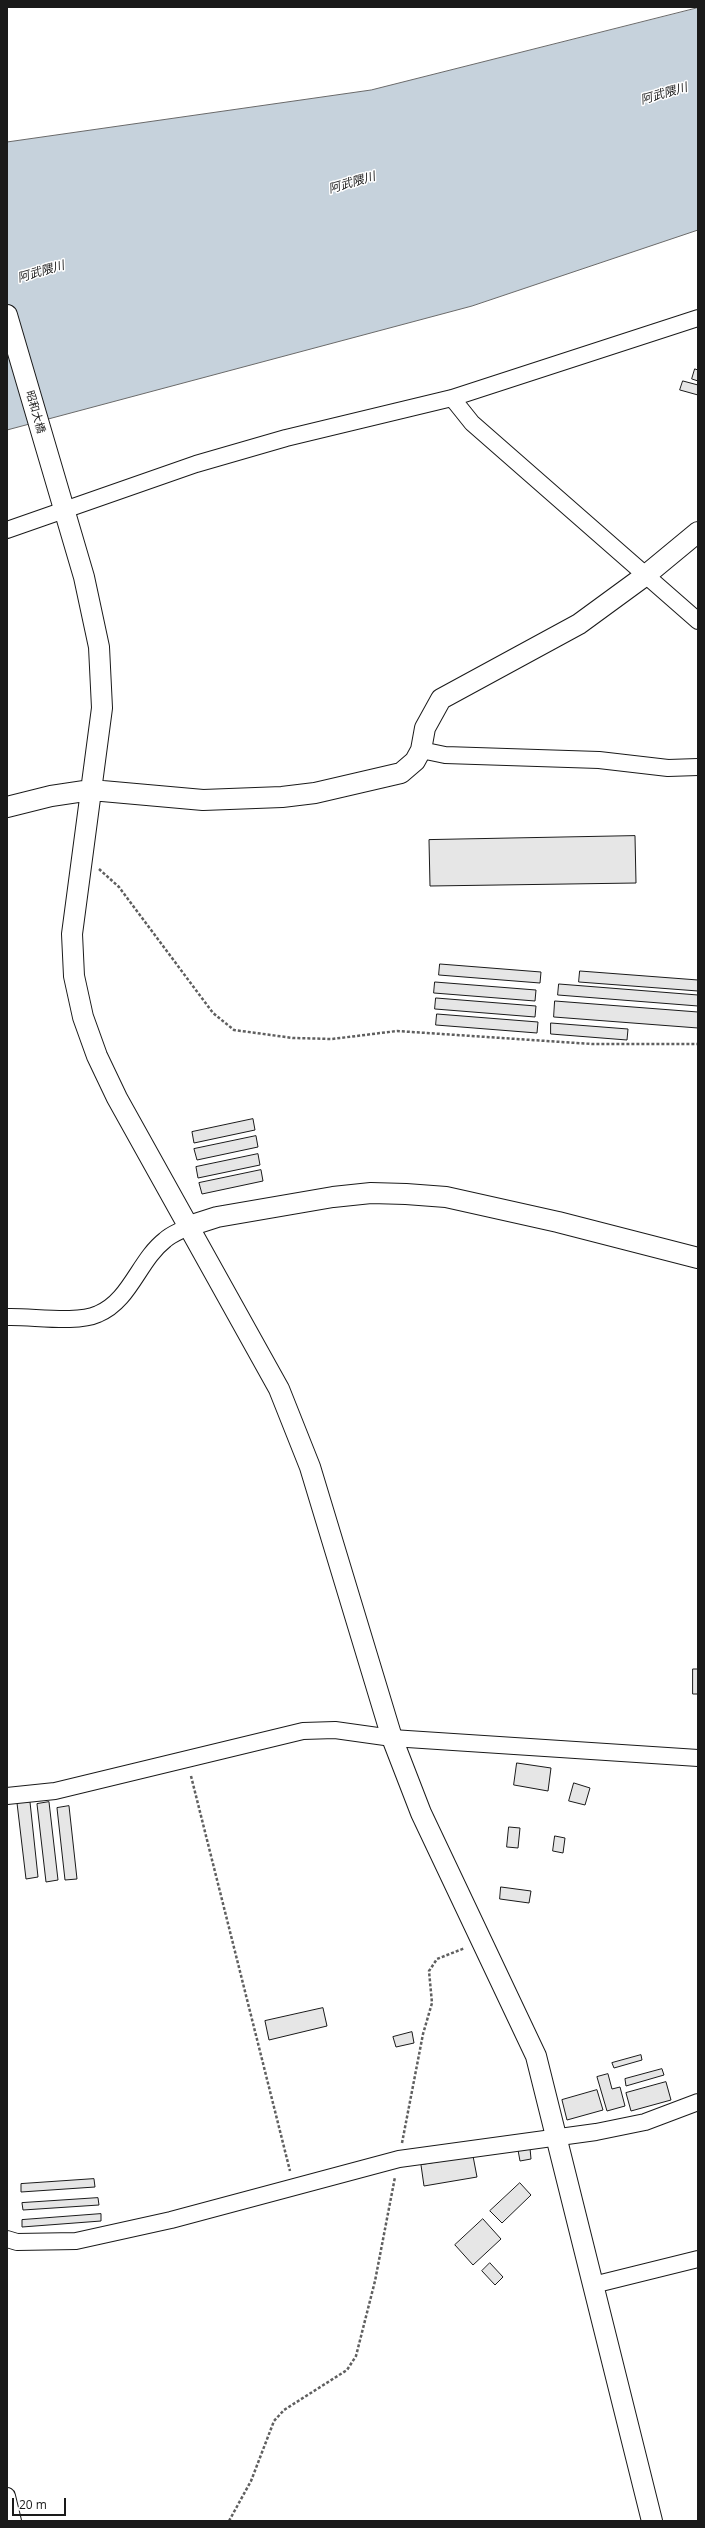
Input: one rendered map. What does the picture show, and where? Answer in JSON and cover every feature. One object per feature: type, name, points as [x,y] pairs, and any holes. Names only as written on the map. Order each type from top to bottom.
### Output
[{"type":"street","name":"昭和大橋","points":[[7,315],[63,510],[84,577],[101,660],[102,708],[72,934],[74,976],[83,1018],[97,1056],[117,1098],[279,1389],[310,1467],[392,1738],[421,1813],[481,1943],[536,2056],[555,2138],[652,2521]]},
{"type":"street","points":[[7,530],[226,456],[286,438],[452,398],[698,318]]},
{"type":"street","points":[[452,398],[472,423],[698,621]]},
{"type":"street","points":[[7,808],[51,796],[91,790],[203,800],[315,793],[400,772],[415,761],[421,750],[425,728],[441,699],[579,624],[646,575],[698,532]]},
{"type":"street","points":[[421,750],[445,755],[599,760],[668,768],[698,767]]},
{"type":"street","points":[[7,1317],[83,1318],[98,1315],[114,1305],[144,1262],[165,1240],[189,1226],[217,1217],[333,1197],[371,1193],[446,1197],[558,1222],[698,1258]]},
{"type":"street","points":[[7,1796],[55,1792],[303,1731],[336,1730],[392,1738],[698,1758]]},
{"type":"street","points":[[7,2239],[17,2242],[76,2242],[171,2220],[399,2159],[555,2138],[645,2122],[698,2102]]},
{"type":"street","points":[[593,2285],[698,2259]]},
{"type":"street","points":[[7,2496],[13,2521]]},
{"type":"path","points":[[82,862],[101,870],[119,887],[213,1013],[234,1030],[293,1038],[332,1039],[397,1031],[592,1044],[698,1044]]},
{"type":"path","points":[[187,1760],[294,2187]]},
{"type":"path","points":[[229,2521],[252,2482],[274,2421],[284,2410],[347,2370],[356,2356],[375,2281],[423,2034],[432,2003],[428,1979],[430,1967],[437,1959],[481,1943]]},
{"type":"water","name":"阿武隈川","points":[[698,8],[698,230],[472,306],[7,430],[7,142],[371,90]]},
{"type":"building","points":[[695,369],[698,370],[698,381],[692,379]]},
{"type":"building","points":[[683,381],[698,385],[698,395],[680,390]]},
{"type":"building","points":[[635,836],[636,883],[430,886],[429,840]]},
{"type":"building","points":[[440,964],[541,972],[540,983],[439,975]]},
{"type":"building","points":[[580,971],[698,980],[698,991],[579,982]]},
{"type":"building","points":[[435,982],[536,990],[535,1001],[434,993]]},
{"type":"building","points":[[559,984],[698,995],[698,1006],[558,995]]},
{"type":"building","points":[[436,998],[536,1006],[535,1017],[435,1009]]},
{"type":"building","points":[[555,1001],[698,1012],[698,1028],[554,1017]]},
{"type":"building","points":[[437,1014],[538,1022],[537,1033],[436,1025]]},
{"type":"building","points":[[551,1023],[628,1029],[627,1040],[551,1034]]},
{"type":"building","points":[[253,1119],[255,1130],[194,1143],[192,1132]]},
{"type":"building","points":[[256,1136],[258,1147],[197,1160],[194,1149]]},
{"type":"building","points":[[258,1154],[260,1165],[198,1178],[196,1167]]},
{"type":"building","points":[[261,1170],[263,1181],[202,1194],[199,1183]]},
{"type":"building","points":[[693,1669],[698,1669],[698,1694],[693,1694]]},
{"type":"building","points":[[517,1763],[551,1768],[548,1791],[514,1785]]},
{"type":"building","points":[[574,1783],[590,1788],[585,1805],[569,1801]]},
{"type":"building","points":[[30,1802],[38,1877],[26,1879],[17,1803]]},
{"type":"building","points":[[49,1802],[58,1880],[46,1882],[37,1804]]},
{"type":"building","points":[[69,1806],[77,1879],[65,1880],[57,1808]]},
{"type":"building","points":[[509,1827],[520,1828],[518,1848],[507,1847]]},
{"type":"building","points":[[555,1836],[565,1838],[563,1853],[553,1851]]},
{"type":"building","points":[[501,1887],[531,1891],[529,1903],[500,1899]]},
{"type":"building","points":[[323,2008],[327,2026],[269,2040],[265,2021]]},
{"type":"building","points":[[412,2032],[414,2043],[396,2047],[393,2037]]},
{"type":"building","points":[[641,2055],[642,2060],[614,2068],[612,2063]]},
{"type":"building","points":[[662,2069],[664,2075],[626,2086],[625,2079]]},
{"type":"building","points":[[608,2074],[612,2089],[620,2087],[625,2106],[607,2111],[597,2077]]},
{"type":"building","points":[[666,2082],[671,2100],[631,2111],[626,2093]]},
{"type":"building","points":[[597,2090],[603,2110],[567,2120],[562,2100]]},
{"type":"building","points":[[530,2148],[531,2159],[520,2161],[518,2150]]},
{"type":"building","points":[[473,2156],[477,2177],[424,2186],[421,2165]]},
{"type":"building","points":[[94,2179],[95,2187],[21,2192],[21,2184]]},
{"type":"building","points":[[520,2183],[531,2195],[502,2223],[490,2211]]},
{"type":"building","points":[[98,2198],[99,2205],[23,2210],[22,2203]]},
{"type":"building","points":[[101,2214],[101,2221],[22,2227],[22,2220]]},
{"type":"building","points":[[483,2219],[501,2239],[473,2265],[455,2245]]},
{"type":"building","points":[[490,2263],[503,2277],[495,2285],[482,2271]]}]
